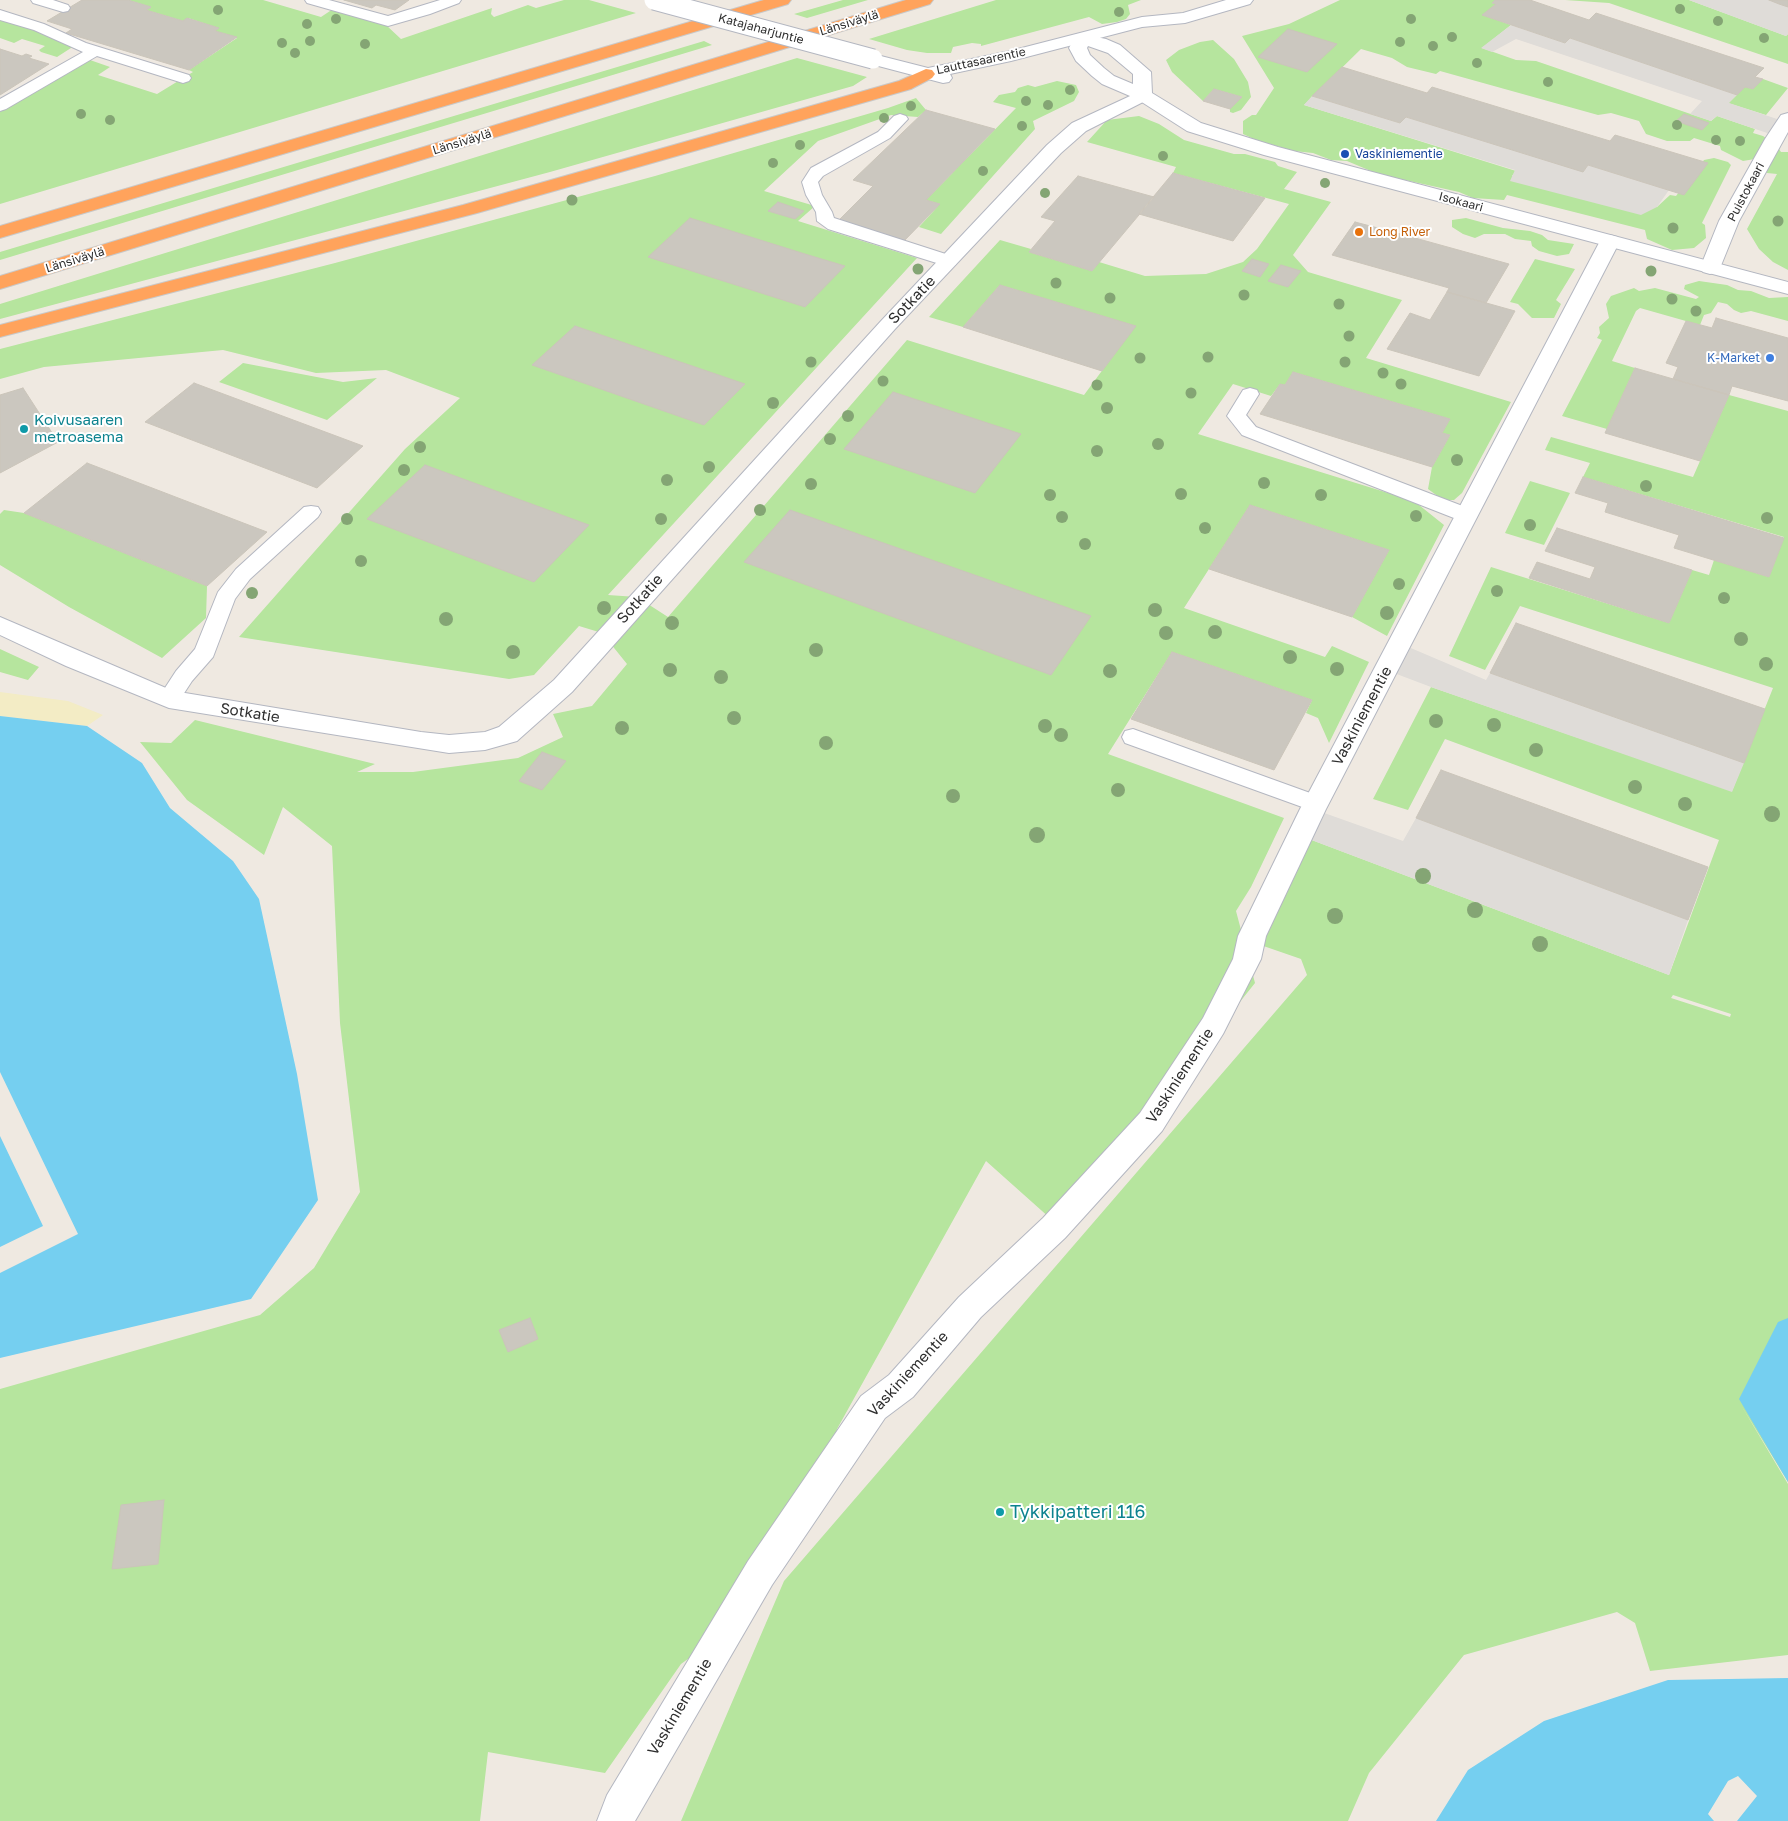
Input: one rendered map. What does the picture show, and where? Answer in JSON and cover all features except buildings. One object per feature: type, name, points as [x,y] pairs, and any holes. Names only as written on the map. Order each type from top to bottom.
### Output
[{"type":"highway","name":"Länsiväylä","points":[[0,283],[924,0]]},
{"type":"highway","points":[[0,232],[777,1]]},
{"type":"highway","points":[[0,331],[470,209],[905,85],[926,74]]},
{"type":"street","name":"Katajaharjuntie","points":[[654,0],[926,74]]},
{"type":"street","name":"Lauttasaarentie","points":[[926,74],[1082,38],[1142,22],[1185,18],[1244,0]]},
{"type":"street","name":"Lauttasaarentie","points":[[1155,38],[1162,36],[1185,18]]},
{"type":"street","points":[[1082,57],[1078,48],[1082,38],[1122,47],[1142,72],[1143,95]]},
{"type":"street","points":[[1063,62],[1122,47]]},
{"type":"street","name":"Isokaari","points":[[1082,57],[1108,80],[1143,95],[1194,127],[1248,145],[1788,288]]},
{"type":"street","name":"Lauttasaarentie","points":[[926,74],[950,80],[986,79]]},
{"type":"street","name":"Sotkatie","points":[[0,625],[75,660],[170,699],[449,744],[476,742],[508,734],[562,686],[789,434],[1054,149],[1079,127],[1143,95]]},
{"type":"street","name":"Puistokaari","points":[[1710,268],[1729,221],[1774,139],[1788,119]]},
{"type":"street","name":"Vaskiniementie","points":[[616,1821],[620,1808],[760,1573],[873,1407],[901,1386],[970,1306],[1054,1228],[1151,1122],[1213,1026],[1246,959],[1252,936],[1316,804],[1610,241]]},
{"type":"lane","points":[[38,0],[63,8]]},
{"type":"lane","points":[[312,0],[388,21],[425,11],[454,0]]},
{"type":"lane","points":[[0,15],[39,27],[95,51],[183,78]]},
{"type":"lane","points":[[0,106],[95,51]]},
{"type":"lane","points":[[900,120],[884,135],[817,172],[810,182],[814,195],[824,212],[826,220],[834,225],[949,261]]},
{"type":"lane","points":[[1250,394],[1236,416],[1249,431],[1466,515]]},
{"type":"lane","points":[[170,699],[184,676],[205,652],[225,597],[243,574],[311,512]]},
{"type":"lane","points":[[1133,737],[1316,804]]},
{"type":"green space","points":[[128,0],[263,0],[321,17],[333,9],[386,25],[401,39],[492,8],[491,14],[494,17],[528,5],[536,8],[564,0],[589,0],[636,13],[0,204],[0,112],[45,84],[90,60],[110,67],[98,75],[157,94],[193,72],[189,70],[237,38],[215,31],[218,28],[188,18],[183,21],[146,10],[151,7]]},
{"type":"green space","points":[[843,0],[868,0],[807,18],[794,14]]},
{"type":"green space","points":[[996,0],[1141,0],[1128,5],[1130,14],[1126,19],[1117,22],[1102,24],[1089,17],[981,46],[981,44],[972,43],[953,47],[951,53],[927,53],[907,50],[869,39]]},
{"type":"green space","points":[[1340,0],[1495,0],[1492,3],[1496,4],[1483,15],[1511,25],[1482,48],[1516,60],[1536,61],[1711,121],[1717,116],[1755,129],[1753,133],[1763,136],[1777,146],[1781,152],[1788,152],[1788,270],[1773,262],[1759,249],[1747,229],[1777,174],[1767,173],[1755,159],[1743,161],[1721,150],[1720,146],[1694,138],[1690,141],[1667,141],[1646,134],[1639,121],[1611,113],[1598,115],[1440,71],[1436,74],[1407,67],[1392,58],[1361,49],[1304,105],[1516,171],[1512,176],[1657,207],[1670,195],[1676,196],[1704,160],[1714,158],[1728,162],[1731,165],[1702,223],[1705,225],[1706,238],[1694,248],[1672,250],[1647,239],[1645,230],[1507,195],[1504,200],[1473,198],[1459,192],[1378,174],[1347,161],[1331,160],[1313,153],[1294,151],[1256,140],[1243,134],[1243,121],[1252,115],[1256,115],[1274,88],[1242,36],[1289,24]]},
{"type":"green space","points":[[1565,0],[1689,0],[1786,36],[1788,34],[1788,64],[1609,3]]},
{"type":"green space","points":[[7,19],[71,46],[71,48],[57,57],[39,50],[45,46],[22,39],[14,43],[0,38],[0,20]]},
{"type":"green space","points":[[1213,40],[1234,59],[1248,82],[1251,97],[1241,110],[1233,113],[1230,112],[1230,109],[1242,97],[1214,89],[1203,101],[1172,72],[1166,60],[1179,50],[1200,42]]},
{"type":"green space","points":[[704,41],[712,45],[0,260],[0,252]]},
{"type":"green space","points":[[797,58],[867,77],[853,86],[550,172],[0,319],[0,304]]},
{"type":"green space","points":[[1763,79],[1788,88],[1766,115],[1728,103],[1745,87],[1753,89]]},
{"type":"green space","points":[[1057,81],[1076,85],[1079,92],[1074,101],[1033,121],[1035,129],[941,234],[919,227],[940,204],[926,200],[1016,108],[993,102],[999,95],[1015,92],[1018,88],[1028,85],[1035,87]]},
{"type":"green space","points":[[916,98],[926,110],[918,117],[891,115],[818,141],[764,191],[815,206],[798,221],[917,258],[608,595],[637,597],[668,617],[907,340],[1084,395],[1135,326],[1000,285],[963,327],[929,317],[1000,240],[1031,249],[1029,252],[1092,271],[1099,262],[1145,276],[1206,274],[1243,262],[1257,249],[1289,204],[1173,173],[1176,167],[1087,142],[1107,120],[1139,116],[1159,124],[1184,140],[1234,154],[1245,154],[1275,162],[1278,166],[1297,172],[1284,189],[1331,202],[1293,255],[1308,272],[1402,300],[1366,358],[1511,402],[1462,493],[1454,500],[1443,500],[1428,489],[1432,467],[1450,435],[1442,433],[1450,419],[1293,372],[1285,385],[1280,384],[1271,396],[1233,384],[1198,434],[1414,501],[1444,525],[1387,636],[1352,617],[1389,550],[1250,505],[1184,608],[1325,657],[1332,646],[1369,662],[1329,743],[1318,718],[1306,713],[1312,700],[1172,652],[1108,754],[1284,818],[1251,887],[1236,911],[1255,983],[1142,1125],[1051,1219],[986,1161],[837,1429],[821,1514],[736,1624],[681,1664],[605,1773],[488,1752],[480,1821],[0,1821],[0,1389],[260,1315],[314,1268],[360,1192],[340,1023],[332,846],[283,807],[264,855],[187,800],[140,742],[171,743],[195,720],[375,764],[357,772],[413,772],[518,758],[563,737],[553,714],[592,706],[627,664],[602,633],[579,626],[534,675],[509,679],[239,637],[405,449],[460,398],[386,370],[316,373],[223,350],[44,367],[0,379],[0,349],[335,263],[655,176],[888,108]]},
{"type":"green space","points":[[1466,218],[1503,228],[1530,231],[1542,235],[1548,240],[1574,244],[1569,254],[1557,256],[1539,251],[1532,246],[1531,241],[1515,239],[1505,234],[1484,234],[1475,238],[1463,234],[1452,227],[1452,220]]},
{"type":"green space","points":[[1535,259],[1575,269],[1556,300],[1561,304],[1554,318],[1532,318],[1518,304],[1510,302]]},
{"type":"green space","points":[[1699,281],[1727,285],[1738,290],[1751,291],[1769,298],[1788,297],[1788,321],[1751,311],[1741,313],[1727,304],[1718,302],[1711,313],[1704,315],[1700,325],[1640,308],[1636,311],[1612,361],[1635,368],[1607,429],[1562,416],[1602,340],[1597,338],[1600,333],[1599,327],[1609,318],[1606,304],[1611,296],[1634,288],[1639,291],[1655,288],[1696,299],[1699,297],[1684,289],[1685,285]]},
{"type":"green space","points":[[243,363],[343,382],[377,378],[327,420],[219,382]]},
{"type":"green space","points":[[1729,395],[1788,411],[1788,1482],[1741,1405],[1788,1484],[1788,1655],[1650,1671],[1635,1623],[1617,1612],[1464,1655],[1369,1773],[1348,1821],[681,1821],[784,1581],[1307,975],[1301,959],[1249,941],[1301,836],[1669,975],[1719,840],[1445,739],[1408,810],[1373,799],[1431,687],[1732,791],[1773,688],[1520,606],[1485,670],[1449,656],[1491,567],[1669,623],[1692,570],[1709,575],[1714,560],[1769,577],[1784,537],[1583,477],[1590,463],[1545,450],[1551,437],[1693,477]],"holes":[[[1673,995],[1731,1014],[1730,1017],[1671,998]]]},
{"type":"green space","points":[[1530,481],[1570,493],[1544,545],[1505,533]]},
{"type":"green space","points":[[4,510],[24,513],[207,586],[206,618],[162,658],[69,607],[0,565],[0,514]]},
{"type":"green space","points":[[0,649],[39,667],[28,680],[0,672]]},
{"type":"sand","points":[[0,692],[68,701],[103,715],[87,726],[0,716]]},
{"type":"shaded area","points":[[1689,0],[1769,0],[1788,7],[1788,34],[1786,36]]},
{"type":"shaded area","points":[[1511,25],[1565,43],[1570,38],[1737,95],[1729,103],[1786,122],[1776,136],[1717,116],[1711,121],[1690,114],[1702,101],[1516,39],[1492,52],[1481,48]]},
{"type":"shaded area","points":[[1312,96],[1400,123],[1406,117],[1583,171],[1588,165],[1669,190],[1657,207],[1641,215],[1510,181],[1515,170],[1304,105]]},
{"type":"shaded area","points":[[1399,643],[1486,680],[1490,673],[1744,763],[1732,792],[1386,670]]},
{"type":"shaded area","points":[[1313,809],[1403,841],[1416,818],[1688,920],[1669,975],[1301,836]]},
{"type":"water","points":[[0,716],[87,726],[142,763],[170,808],[233,861],[259,899],[297,1074],[318,1200],[251,1299],[0,1358]]},
{"type":"water","points":[[1788,1318],[1788,1482],[1739,1399],[1778,1322]]},
{"type":"water","points":[[1788,1678],[1788,1821],[1737,1821],[1757,1796],[1738,1776],[1728,1781],[1708,1814],[1714,1821],[1436,1821],[1468,1770],[1544,1721],[1668,1680]]},
{"type":"pier","points":[[0,1072],[78,1234],[0,1273],[0,1247],[43,1226],[0,1136]]},
{"type":"place","name":"Vaskiniementie","points":[[1345,154]]},
{"type":"place","name":"Long River","points":[[1359,232]]},
{"type":"place","name":"K-Market","points":[[1770,358]]},
{"type":"place","name":"Koivusaaren metroasema","points":[[24,429]]},
{"type":"place","name":"Tykkipatteri 116","points":[[1000,1512]]}]
